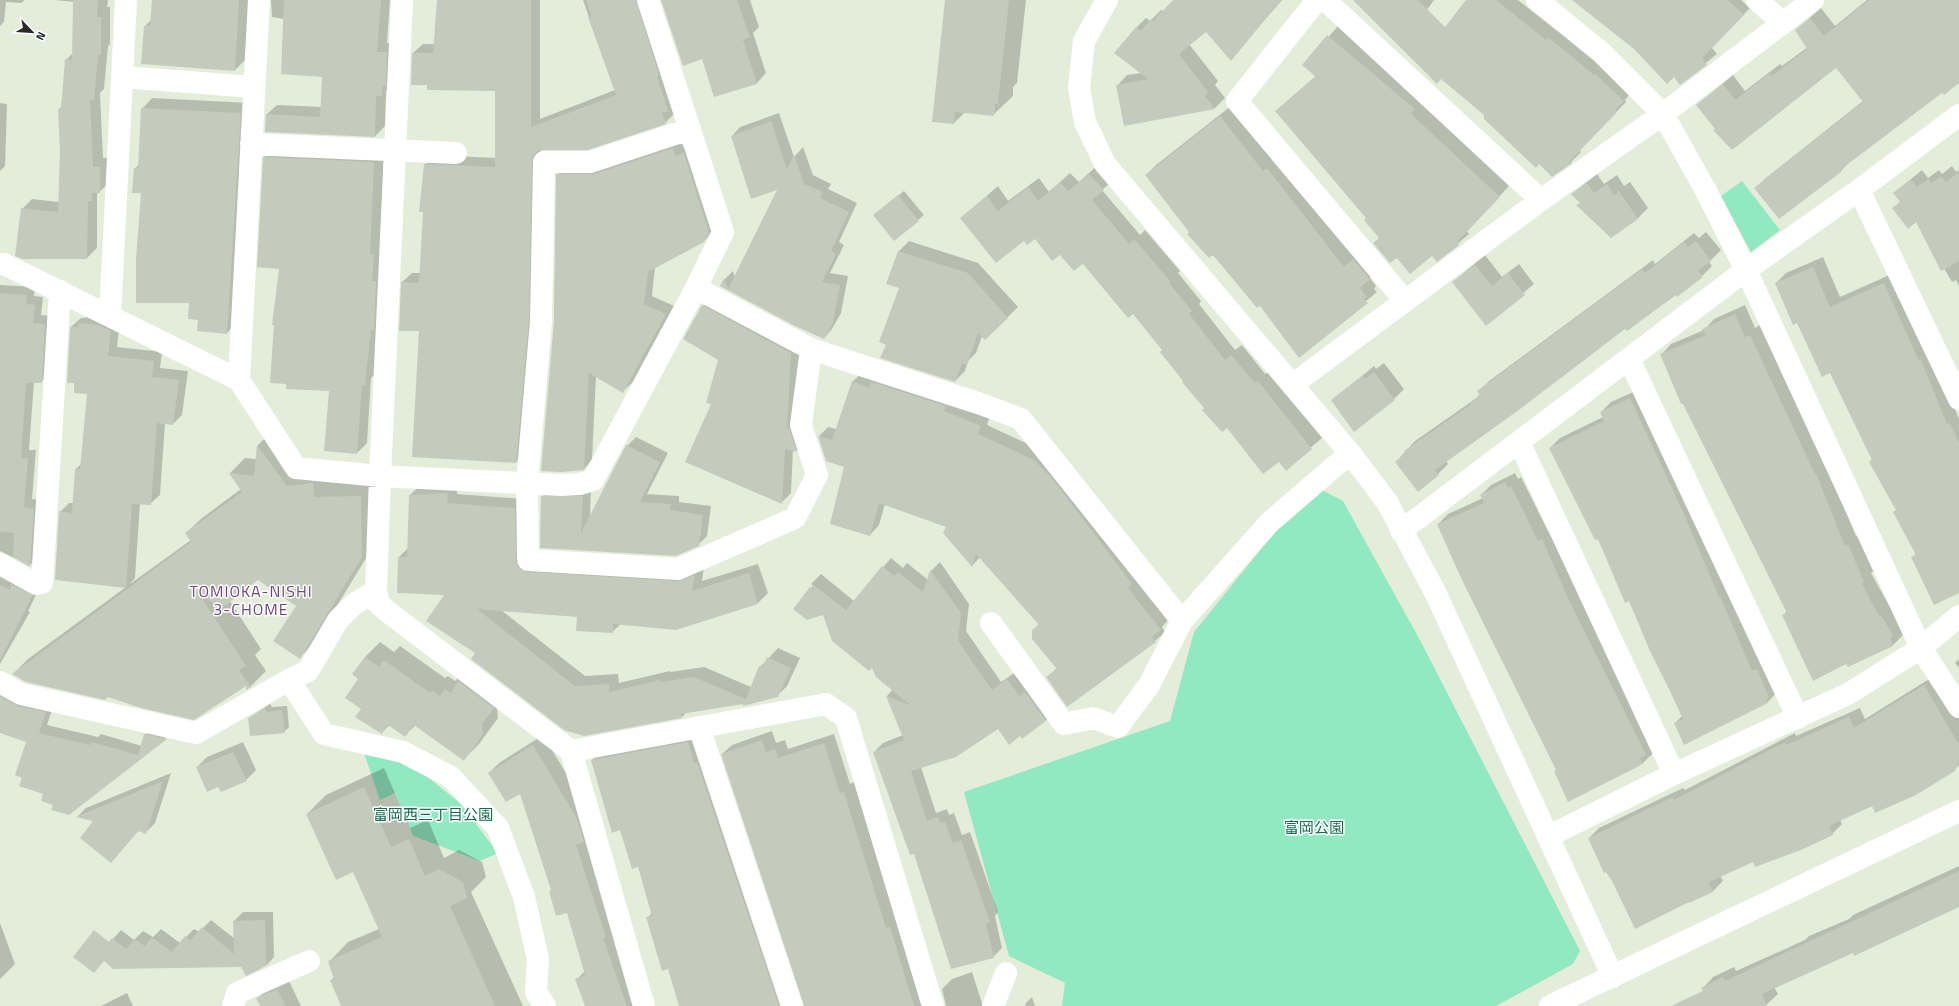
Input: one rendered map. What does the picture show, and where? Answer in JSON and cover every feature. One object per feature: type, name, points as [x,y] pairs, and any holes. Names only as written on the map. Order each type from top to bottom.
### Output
[{"type":"street","points":[[110,316],[126,0]]},
{"type":"street","points":[[239,380],[259,0]]},
{"type":"street","points":[[402,0],[380,476],[376,591],[379,604],[571,751],[644,1006]]},
{"type":"street","points":[[0,264],[4,264],[60,291],[239,380],[296,468],[380,476],[574,485],[593,480],[696,288],[723,232],[648,0]]},
{"type":"street","points":[[1107,0],[1084,41],[1079,88],[1085,122],[1105,164],[1350,453],[1387,502],[1435,592],[1613,977]]},
{"type":"street","points":[[1317,0],[1237,101],[1405,301]]},
{"type":"street","points":[[1325,0],[1541,200]]},
{"type":"street","points":[[1537,0],[1602,53],[1663,114],[1706,191],[1746,270],[1920,648],[1959,707]]},
{"type":"street","points":[[1757,0],[1783,23]]},
{"type":"street","points":[[1292,385],[1541,200],[1663,114],[1813,0]]},
{"type":"street","points":[[122,77],[254,87]]},
{"type":"street","points":[[1401,530],[1746,270],[1858,190],[1959,114]]},
{"type":"street","points":[[690,129],[590,162],[544,162],[540,321],[527,482],[528,560],[678,569],[795,518],[817,475],[802,425],[811,349]]},
{"type":"street","points":[[252,144],[456,154]]},
{"type":"street","points":[[1858,190],[1959,399]]},
{"type":"street","points":[[696,288],[811,349],[981,404],[1021,419],[1182,621]]},
{"type":"street","points":[[0,564],[36,584],[42,583],[60,291]]},
{"type":"street","points":[[1628,359],[1798,718]]},
{"type":"street","points":[[1519,442],[1674,774]]},
{"type":"street","points":[[991,623],[1064,724],[1093,718],[1118,727],[1149,685],[1182,621],[1269,523],[1350,453]]},
{"type":"street","points":[[0,682],[21,694],[196,733],[289,680],[308,671],[338,620],[354,604],[376,591]]},
{"type":"street","points":[[1549,836],[1674,774],[1848,694],[1920,648],[1959,616]]},
{"type":"street","points":[[289,680],[324,734],[403,752],[451,777],[498,828],[524,897],[538,959],[536,992],[545,1006]]},
{"type":"street","points":[[571,751],[826,704],[846,718],[933,1006]]},
{"type":"street","points":[[699,727],[792,1006]]},
{"type":"street","points":[[1550,1006],[1959,810]]},
{"type":"street","points":[[233,1006],[237,993],[310,960]]},
{"type":"street","points":[[993,1006],[1006,973]]},
{"type":"green space","points":[[1742,181],[1780,230],[1751,252],[1721,196]]},
{"type":"green space","name":"富岡公園","points":[[1322,490],[1343,501],[1421,642],[1580,951],[1573,964],[1496,1006],[1062,1006],[1065,983],[1009,956],[964,792],[1170,721],[1194,632],[1291,512]]},
{"type":"green space","name":"富岡西三丁目公園","points":[[363,750],[414,766],[460,803],[498,853],[480,861],[413,836],[395,793],[380,800]]},
{"type":"building","points":[[73,0],[98,0],[97,17],[101,17],[101,55],[98,55],[94,100],[90,100],[93,167],[100,167],[100,193],[92,193],[92,201],[88,201],[87,259],[22,259],[15,256],[21,208],[58,212],[60,150],[58,109],[61,109],[65,59],[72,60]]},
{"type":"building","points":[[152,0],[239,0],[235,71],[141,64],[144,26],[150,26]]},
{"type":"building","points":[[284,0],[381,0],[377,52],[387,52],[386,86],[383,86],[382,96],[376,96],[375,137],[265,132],[266,114],[320,117],[322,77],[281,74]]},
{"type":"building","points":[[437,0],[531,0],[531,127],[616,95],[588,17],[591,16],[586,0],[636,0],[659,75],[657,76],[668,111],[662,113],[666,124],[588,150],[544,150],[538,151],[533,156],[529,320],[516,463],[412,457],[419,331],[399,331],[401,282],[419,283],[423,212],[419,212],[424,164],[495,167],[495,91],[427,90],[427,85],[411,85],[412,53],[433,53]]},
{"type":"building","points":[[661,0],[737,0],[750,37],[743,40],[757,84],[714,97],[702,59],[683,66]]},
{"type":"building","points":[[945,0],[1009,0],[998,104],[995,104],[994,116],[955,112],[954,124],[932,122]]},
{"type":"building","points":[[1173,0],[1281,0],[1231,61],[1206,32],[1179,54],[1208,92],[1205,96],[1215,109],[1124,126],[1116,85],[1148,79],[1114,53],[1136,27],[1141,31],[1151,19],[1153,21]]},
{"type":"building","points":[[1353,0],[1418,0],[1445,27],[1466,0],[1496,0],[1546,40],[1548,37],[1594,75],[1595,74],[1624,101],[1615,110],[1617,112],[1570,161],[1572,163],[1552,177],[1539,164],[1536,168],[1484,119],[1484,115],[1441,79],[1437,84]]},
{"type":"building","points":[[1572,0],[1728,0],[1744,15],[1702,58],[1707,65],[1680,85],[1674,77],[1667,84],[1634,49]]},
{"type":"building","points":[[1869,0],[1959,0],[1959,83],[1944,95],[1942,93],[1840,170],[1841,172],[1779,219],[1754,188],[1863,102],[1836,68],[1732,150],[1713,130],[1715,129],[1696,105],[1723,84],[1735,100],[1770,73],[1772,76],[1807,49],[1795,30],[1810,18],[1824,36]]},
{"type":"building","points":[[1327,35],[1415,109],[1411,114],[1500,197],[1457,242],[1459,245],[1437,262],[1432,256],[1410,274],[1397,258],[1390,263],[1373,243],[1379,238],[1364,220],[1366,218],[1275,111],[1316,77],[1302,65]]},
{"type":"building","points":[[141,108],[241,113],[227,334],[197,331],[198,320],[188,319],[189,303],[136,303],[136,259],[141,193],[132,193],[134,168],[138,168]]},
{"type":"building","points":[[1220,116],[1263,171],[1267,168],[1344,267],[1353,259],[1370,279],[1360,288],[1367,297],[1364,299],[1368,303],[1299,358],[1260,306],[1257,308],[1213,255],[1209,258],[1187,234],[1189,232],[1145,175]]},
{"type":"building","points":[[771,121],[787,170],[794,154],[804,184],[823,192],[820,198],[849,212],[831,251],[836,254],[822,282],[840,285],[833,323],[824,339],[793,325],[720,286],[724,278],[728,289],[777,190],[751,199],[731,136]]},
{"type":"building","points":[[673,148],[675,156],[684,153],[709,233],[704,242],[648,272],[644,304],[666,314],[623,393],[589,373],[584,470],[561,472],[541,471],[554,321],[556,174],[594,174]]},
{"type":"building","points":[[263,157],[374,162],[370,254],[374,254],[372,281],[376,281],[374,330],[371,330],[365,385],[362,385],[357,454],[324,451],[329,391],[286,389],[286,384],[270,383],[274,325],[272,325],[279,269],[257,267]]},
{"type":"building","points":[[1959,172],[1959,261],[1941,271],[1916,222],[1908,229],[1892,208],[1900,202],[1893,193],[1911,179],[1917,187],[1928,179],[1932,183],[1941,176],[1946,182]]},
{"type":"building","points":[[1089,174],[1104,190],[1092,200],[1129,244],[1134,239],[1171,282],[1169,283],[1192,311],[1189,314],[1225,360],[1231,355],[1255,383],[1258,381],[1312,449],[1286,471],[1279,462],[1263,474],[1227,428],[1222,432],[1202,410],[1204,408],[1182,382],[1183,381],[1160,352],[1162,350],[1133,314],[1128,318],[1083,264],[1074,271],[1060,255],[1052,261],[1035,239],[1027,245],[1024,241],[996,263],[960,218],[987,196],[998,211],[1028,187],[1038,201],[1060,182],[1068,191]]},
{"type":"building","points":[[1587,183],[1594,193],[1607,184],[1614,195],[1619,191],[1638,219],[1611,238],[1576,205],[1580,203],[1571,194]]},
{"type":"building","points":[[898,195],[919,221],[894,241],[873,215]]},
{"type":"building","points":[[1696,241],[1711,261],[1698,271],[1703,277],[1677,297],[1676,295],[1627,331],[1625,329],[1516,412],[1435,470],[1439,475],[1418,492],[1395,462],[1406,453],[1404,451],[1471,404],[1470,403],[1480,395],[1477,391],[1642,269],[1645,273],[1684,242],[1688,247]]},
{"type":"building","points":[[898,251],[968,273],[1008,318],[985,340],[978,333],[967,365],[962,363],[955,382],[880,358],[886,345],[879,342],[899,288],[886,284]]},
{"type":"building","points":[[1475,265],[1492,286],[1508,273],[1525,295],[1486,326],[1452,282]]},
{"type":"building","points":[[1813,267],[1830,307],[1884,283],[1919,361],[1921,360],[1947,424],[1950,423],[1959,443],[1959,593],[1934,605],[1911,557],[1916,555],[1893,512],[1896,510],[1869,462],[1872,460],[1830,373],[1822,377],[1797,323],[1793,325],[1775,283]]},
{"type":"building","points":[[0,293],[27,295],[26,304],[35,305],[33,323],[45,324],[42,383],[26,383],[21,458],[28,458],[24,507],[34,509],[30,567],[13,557],[14,533],[0,532]]},
{"type":"building","points":[[702,305],[791,353],[787,428],[789,428],[797,452],[785,449],[782,504],[685,462],[711,404],[706,403],[718,360],[683,339]]},
{"type":"building","points":[[1735,314],[1745,337],[1750,335],[1815,474],[1816,473],[1845,546],[1848,544],[1864,582],[1862,584],[1879,616],[1881,615],[1893,636],[1890,638],[1893,646],[1848,667],[1846,664],[1813,681],[1782,615],[1787,613],[1683,404],[1681,404],[1660,354],[1706,335],[1702,329]]},
{"type":"building","points":[[79,323],[99,325],[111,331],[108,356],[154,361],[152,377],[179,380],[173,425],[157,423],[151,505],[132,504],[126,588],[55,580],[59,511],[72,513],[75,469],[80,469],[87,394],[74,393],[74,383],[67,383],[70,327],[78,327]]},
{"type":"building","points":[[1374,372],[1395,400],[1354,432],[1331,400],[1363,375],[1365,379]]},
{"type":"building","points":[[852,381],[869,388],[871,382],[946,406],[944,411],[981,426],[978,434],[1034,460],[1052,478],[1132,584],[1128,588],[1161,630],[1152,637],[1156,642],[1067,707],[1046,677],[1057,669],[1032,639],[1032,630],[1039,625],[976,554],[972,567],[943,533],[946,527],[879,503],[870,536],[830,524],[844,467],[826,461],[818,436],[832,440]]},
{"type":"building","points":[[1630,398],[1684,514],[1752,671],[1757,669],[1769,698],[1766,700],[1768,703],[1684,745],[1674,723],[1683,719],[1650,651],[1629,601],[1625,603],[1598,539],[1595,540],[1549,448],[1604,421],[1600,412]]},
{"type":"building","points":[[257,445],[287,486],[313,483],[314,497],[361,496],[362,557],[300,659],[273,641],[296,606],[258,580],[222,608],[199,594],[246,666],[239,670],[251,687],[246,690],[246,686],[194,720],[141,708],[108,697],[105,700],[26,682],[12,674],[191,542],[185,533],[242,492],[229,473],[254,476]]},
{"type":"building","points":[[626,445],[660,462],[640,502],[671,504],[670,510],[703,515],[699,546],[676,556],[540,548],[541,496],[583,496],[581,533]]},
{"type":"building","points":[[1505,482],[1508,488],[1511,486],[1538,541],[1542,539],[1569,600],[1646,755],[1640,758],[1643,764],[1568,802],[1554,771],[1556,770],[1461,578],[1437,524],[1484,503],[1480,495]]},
{"type":"building","points":[[448,493],[447,503],[515,508],[516,561],[517,566],[527,572],[677,581],[695,575],[692,591],[749,573],[758,604],[676,630],[613,624],[613,633],[576,631],[577,617],[477,609],[575,686],[609,684],[609,692],[660,680],[661,682],[694,677],[746,699],[759,666],[762,668],[767,657],[791,668],[778,697],[743,706],[743,704],[681,714],[682,718],[584,736],[564,730],[471,659],[475,653],[426,621],[444,595],[397,593],[398,557],[407,557],[409,495]]},
{"type":"building","points":[[882,566],[894,576],[898,572],[923,592],[930,570],[961,613],[958,641],[992,690],[1007,679],[1019,696],[1025,692],[1046,721],[1022,739],[1020,736],[1009,745],[998,729],[956,757],[911,771],[927,821],[938,817],[940,823],[945,822],[953,843],[961,840],[990,922],[986,924],[994,958],[951,969],[914,854],[910,855],[873,752],[904,740],[886,696],[910,705],[876,677],[872,668],[869,671],[832,641],[823,615],[807,620],[793,609],[810,587],[814,590],[811,583],[846,610]]},
{"type":"building","points":[[11,584],[33,595],[0,660],[0,585],[10,590]]},
{"type":"building","points":[[365,657],[379,667],[384,660],[430,693],[432,690],[440,696],[445,689],[451,693],[458,681],[494,708],[482,724],[483,734],[464,761],[414,725],[405,737],[388,725],[382,734],[355,717],[361,709],[345,698],[358,679],[352,674]]},
{"type":"building","points":[[1924,685],[1959,745],[1959,761],[1955,771],[1916,795],[1875,813],[1872,806],[1829,826],[1833,835],[1801,850],[1755,867],[1753,862],[1709,882],[1713,892],[1689,902],[1635,929],[1612,881],[1606,872],[1604,873],[1588,838],[1673,797],[1674,800],[1785,742],[1786,745],[1849,717],[1854,728]]},
{"type":"building","points":[[0,696],[18,706],[46,712],[39,733],[91,745],[91,742],[138,755],[144,734],[167,739],[69,815],[51,810],[53,805],[41,801],[43,794],[19,786],[22,778],[15,775],[26,742],[0,733]]},
{"type":"building","points":[[265,708],[267,712],[282,710],[285,733],[250,736],[248,718]]},
{"type":"building","points":[[762,740],[766,752],[775,749],[778,758],[824,743],[840,793],[844,792],[886,928],[890,927],[914,1006],[804,1006],[721,754]]},
{"type":"building","points":[[688,742],[694,763],[697,762],[779,1006],[679,1006],[668,969],[662,971],[646,917],[652,916],[638,867],[632,869],[620,830],[612,833],[591,760]]},
{"type":"building","points":[[533,745],[577,819],[584,842],[576,845],[606,937],[603,938],[627,1006],[585,1006],[575,979],[585,975],[567,913],[556,916],[549,891],[551,890],[520,794],[506,802],[488,773]]},
{"type":"building","points":[[233,752],[247,781],[221,792],[218,787],[207,792],[196,767]]},
{"type":"building","points":[[163,781],[146,834],[138,831],[111,863],[80,838],[93,821],[76,817]]},
{"type":"building","points":[[364,787],[391,847],[409,839],[425,876],[439,869],[463,882],[467,898],[450,906],[495,1006],[341,1006],[330,980],[334,979],[328,961],[382,937],[353,872],[336,880],[306,814]]},
{"type":"building","points":[[1959,871],[1959,907],[1854,956],[1853,953],[1762,994],[1767,1006],[1671,1006],[1703,991],[1701,988],[1723,977],[1725,981]]},
{"type":"building","points":[[265,920],[266,966],[246,976],[241,967],[113,969],[104,961],[94,973],[73,957],[94,930],[109,942],[112,938],[126,949],[134,939],[145,946],[152,937],[172,952],[185,936],[190,941],[202,927],[234,954],[233,921]]},
{"type":"building","points":[[277,989],[286,1006],[260,1006],[256,998]]},
{"type":"district","name":"TOMIOKA-NISHI 3-CHOME","points":[[251,600]]}]
